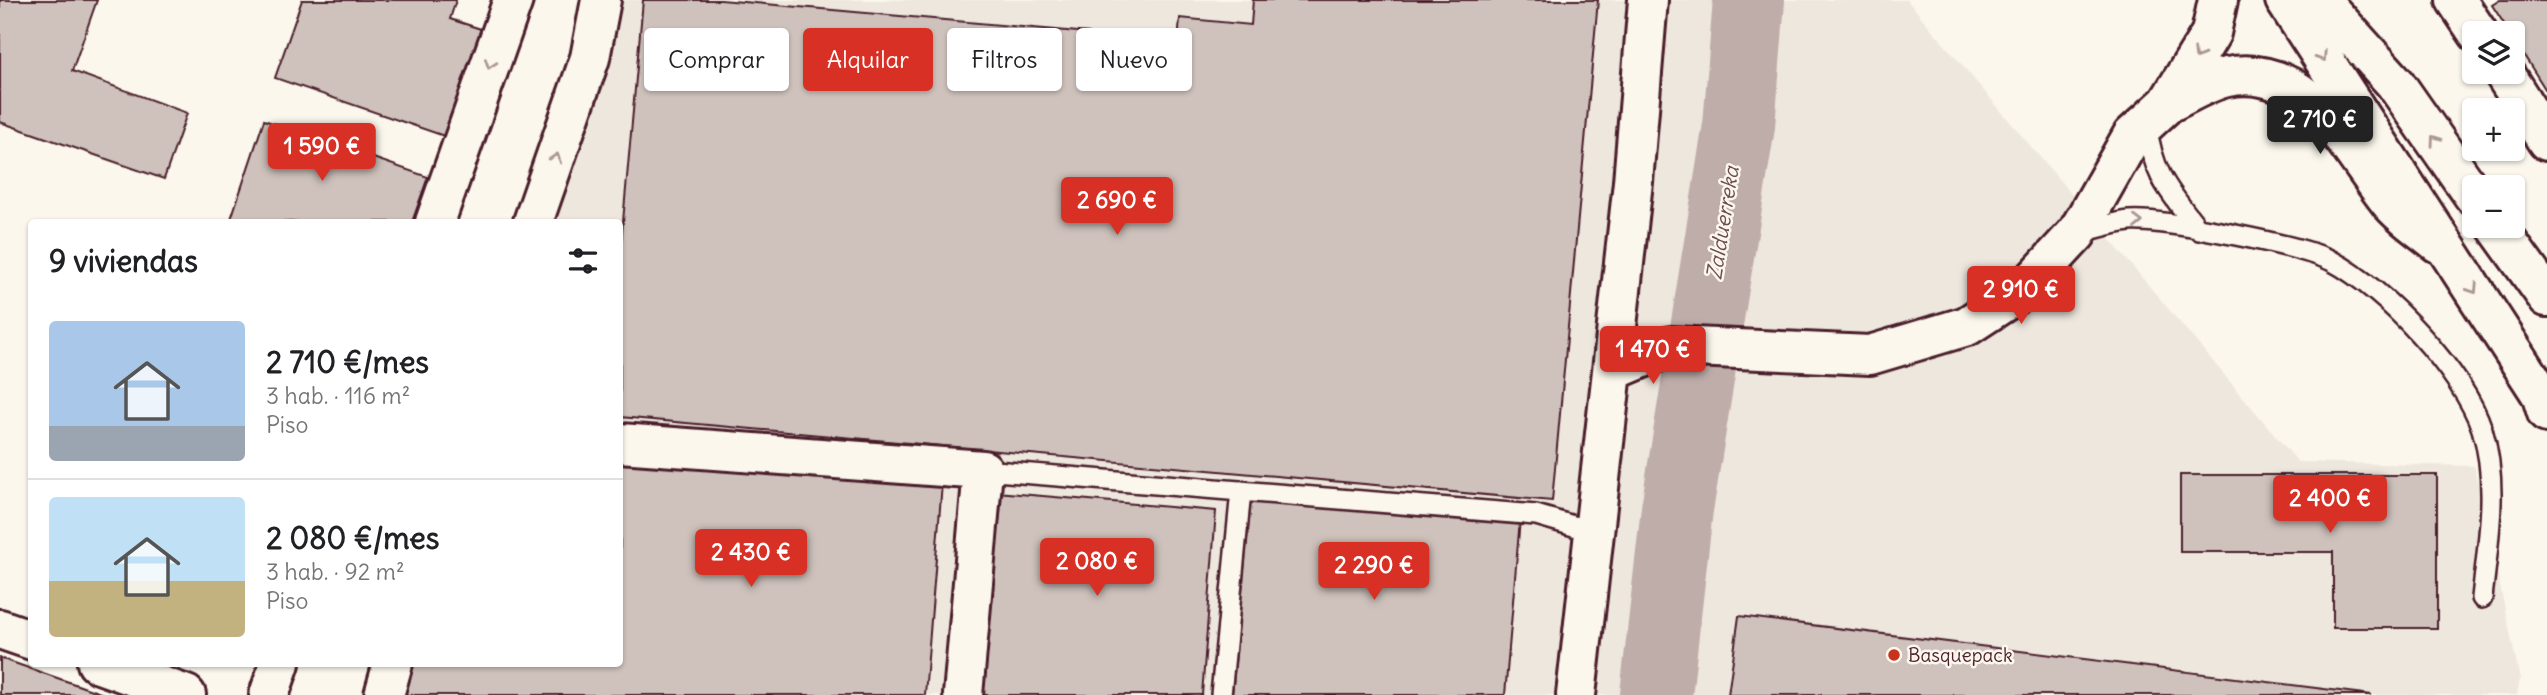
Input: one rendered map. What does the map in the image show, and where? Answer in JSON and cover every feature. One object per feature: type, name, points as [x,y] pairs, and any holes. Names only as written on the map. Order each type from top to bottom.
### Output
[{"type":"main road","points":[[436,219],[513,0]]},
{"type":"main road","points":[[534,219],[590,58],[601,0]]},
{"type":"main road","points":[[1577,695],[1648,0]]},
{"type":"main road","points":[[1612,371],[1671,346],[1870,355],[1967,326],[2028,286],[2077,233],[2132,136],[2157,113],[2211,33],[2218,0]]},
{"type":"main road","points":[[2285,0],[2541,394],[2547,413]]},
{"type":"main road","points":[[2319,0],[2395,83],[2462,179]]},
{"type":"main road","points":[[2352,0],[2395,83]]},
{"type":"main road","points":[[2456,0],[2470,21]]},
{"type":"main road","points":[[2157,113],[2225,78],[2262,76],[2298,89],[2337,129],[2392,204],[2449,253]]},
{"type":"main road","points":[[2511,84],[2547,141]]},
{"type":"main road","points":[[2505,238],[2547,297]]},
{"type":"main road","points":[[623,443],[984,470],[963,695]]},
{"type":"main road","points":[[0,629],[28,639]]},
{"type":"main road","points":[[108,667],[186,695]]},
{"type":"main road","points":[[269,695],[279,667]]},
{"type":"main road","points":[[384,695],[392,667]]},
{"type":"lane","points":[[2157,113],[2151,158],[2168,190],[2199,230]]},
{"type":"lane","points":[[2077,233],[2128,221],[2157,221],[2330,260],[2379,292],[2432,349],[2462,390],[2481,427],[2492,475],[2482,598]]},
{"type":"lane","points":[[984,470],[1536,515],[1594,532]]},
{"type":"lane","points":[[1221,695],[1241,491]]},
{"type":"shaded area","points":[[592,0],[1907,0],[2298,462],[2474,466],[2520,679],[2517,695],[371,695],[380,667],[623,667],[623,219],[525,219]]},
{"type":"building","points":[[0,0],[97,0],[72,71],[187,113],[164,179],[0,122]]},
{"type":"building","points":[[302,0],[456,0],[450,19],[487,31],[450,138],[275,78]]},
{"type":"building","points":[[643,0],[721,0],[1033,28],[947,28],[947,91],[1062,91],[1062,31],[1076,32],[1076,91],[1192,91],[1192,28],[1179,28],[1180,18],[1251,25],[1253,0],[1598,0],[1552,501],[623,417],[623,222]]},
{"type":"building","points":[[2500,0],[2547,0],[2547,92],[2525,57],[2525,21],[2502,21],[2492,5]]},
{"type":"building","points":[[264,120],[428,177],[413,219],[231,219]]},
{"type":"building","points":[[623,455],[942,483],[925,695],[402,695],[412,667],[623,667]]},
{"type":"building","points":[[2180,475],[2437,475],[2437,628],[2333,628],[2333,552],[2180,552]]},
{"type":"building","points":[[996,492],[1216,511],[1202,695],[981,695]]},
{"type":"building","points":[[1251,497],[1520,519],[1505,695],[1232,695]]},
{"type":"building","name":"Basquepack","points":[[1739,616],[2372,695],[1728,695]]},
{"type":"building","points":[[0,658],[106,695],[0,695]]},
{"type":"waterway","name":"Zalduerreka","points":[[1656,695],[1677,509],[1739,126],[1749,0]]},
{"type":"place","name":"Basquepack","points":[[1894,655]]}]
